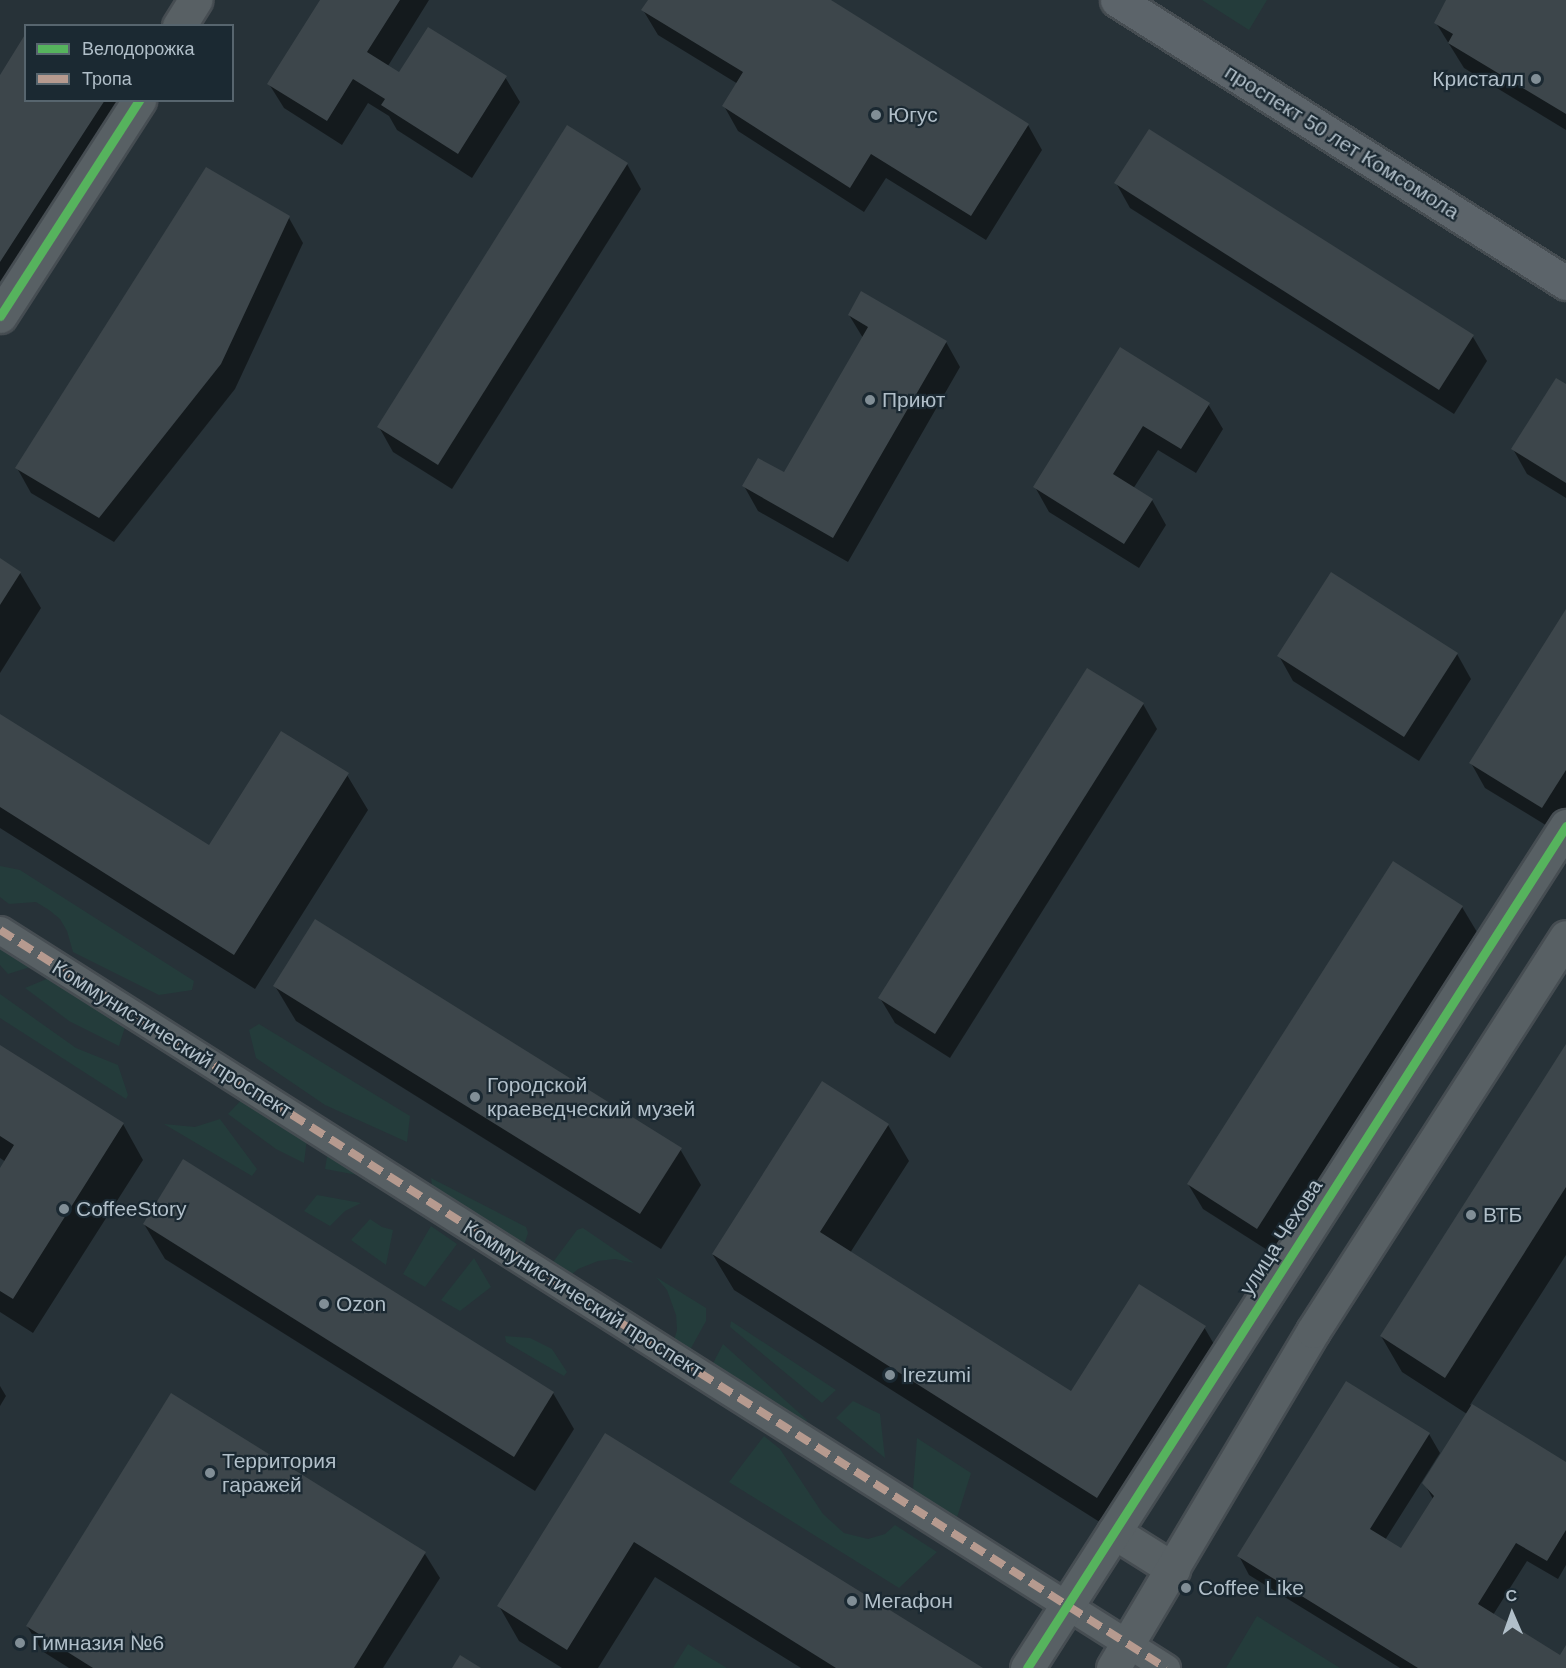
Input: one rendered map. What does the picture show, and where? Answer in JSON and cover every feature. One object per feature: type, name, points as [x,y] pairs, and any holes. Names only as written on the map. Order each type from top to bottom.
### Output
[{"type":"main road","name":"проспект 50 лет Комсомола","points":[[1117,0],[1566,283]]},
{"type":"street","points":[[180,24],[195,0]]},
{"type":"street","points":[[0,316],[138,102]]},
{"type":"street","name":"улица Чехова","points":[[1027,1668],[1566,826]]},
{"type":"street","name":"Коммунистический проспект","points":[[0,930],[1066,1604],[1120,1656],[1166,1668]]},
{"type":"street","points":[[1120,1656],[1313,1331],[1566,937]]},
{"type":"street","points":[[1114,1532],[1173,1569]]},
{"type":"green space","points":[[1202,0],[1267,0],[1249,30]]},
{"type":"green space","points":[[0,866],[20,870],[194,981],[192,990],[159,995],[73,952],[67,931],[60,919],[49,910],[36,902],[9,904],[0,897]]},
{"type":"green space","points":[[0,927],[43,963],[8,974],[0,965]]},
{"type":"green space","points":[[61,973],[125,1027],[119,1046],[69,1021],[25,988]]},
{"type":"green space","points":[[0,994],[76,1048],[118,1065],[128,1095],[126,1099],[0,1018]]},
{"type":"green space","points":[[259,1024],[410,1116],[407,1142],[325,1105],[256,1058],[249,1030]]},
{"type":"green space","points":[[245,1096],[309,1122],[304,1163],[276,1149],[228,1114]]},
{"type":"green space","points":[[220,1119],[257,1169],[252,1176],[164,1124],[195,1127]]},
{"type":"green space","points":[[331,1133],[367,1169],[363,1176],[325,1169]]},
{"type":"green space","points":[[431,1178],[526,1227],[528,1233],[521,1254],[434,1199]]},
{"type":"green space","points":[[317,1195],[361,1203],[345,1211],[330,1226],[304,1211]]},
{"type":"green space","points":[[370,1219],[382,1227],[393,1230],[386,1265],[351,1240]]},
{"type":"green space","points":[[431,1226],[457,1244],[425,1287],[403,1274]]},
{"type":"green space","points":[[583,1228],[634,1263],[615,1259],[598,1261],[578,1269],[560,1285],[547,1270],[577,1230]]},
{"type":"green space","points":[[474,1258],[491,1287],[460,1311],[441,1300]]},
{"type":"green space","points":[[656,1277],[706,1308],[706,1321],[685,1359],[670,1354],[677,1330],[676,1315],[667,1290]]},
{"type":"green space","points":[[731,1321],[836,1390],[822,1403],[730,1327]]},
{"type":"green space","points":[[505,1336],[530,1338],[552,1349],[567,1372],[564,1376],[506,1342]]},
{"type":"green space","points":[[723,1344],[807,1420],[791,1437],[709,1371]]},
{"type":"green space","points":[[853,1401],[880,1414],[885,1458],[836,1418]]},
{"type":"green space","points":[[764,1436],[780,1449],[823,1514],[844,1533],[868,1539],[885,1534],[895,1525],[937,1552],[899,1588],[729,1482]]},
{"type":"green space","points":[[917,1438],[971,1473],[954,1527],[912,1501]]},
{"type":"green space","points":[[1257,1616],[1340,1668],[1226,1668]]},
{"type":"green space","points":[[688,1644],[705,1655],[727,1668],[673,1668]]},
{"type":"building","points":[[320,0],[400,0],[367,52],[399,72],[428,27],[507,76],[458,154],[381,105],[385,99],[353,79],[327,121],[267,84]]},
{"type":"building","name":"Югус","points":[[648,0],[831,0],[1029,124],[971,216],[871,154],[850,188],[722,106],[743,72],[641,10]]},
{"type":"building","name":"Кристалл","points":[[1446,0],[1566,0],[1566,114],[1448,43],[1453,34],[1434,23]]},
{"type":"building","points":[[24,36],[24,102],[104,102],[0,262],[0,75]]},
{"type":"building","points":[[567,125],[628,163],[438,465],[377,427]]},
{"type":"building","points":[[1149,129],[1474,335],[1439,390],[1114,183]]},
{"type":"building","points":[[206,167],[290,216],[221,364],[99,518],[15,468]]},
{"type":"building","name":"Приют","points":[[861,291],[947,341],[833,538],[742,486],[758,458],[784,472],[868,327],[848,315]]},
{"type":"building","points":[[1120,347],[1210,403],[1181,449],[1143,426],[1113,474],[1153,499],[1124,544],[1033,487]]},
{"type":"building","points":[[1556,378],[1566,384],[1566,483],[1511,449]]},
{"type":"building","points":[[0,558],[21,572],[0,605]]},
{"type":"building","points":[[1331,572],[1458,653],[1404,737],[1277,656]]},
{"type":"building","points":[[1566,609],[1566,770],[1542,808],[1469,763]]},
{"type":"building","points":[[1087,668],[1144,703],[935,1034],[878,998]]},
{"type":"building","points":[[0,714],[209,845],[281,731],[349,773],[234,955],[0,807]]},
{"type":"building","points":[[1393,861],[1463,906],[1257,1229],[1187,1184]]},
{"type":"building","points":[[315,919],[682,1148],[640,1214],[273,986]]},
{"type":"building","points":[[1566,1044],[1566,1187],[1445,1378],[1380,1336]]},
{"type":"building","points":[[0,1045],[124,1123],[13,1299],[0,1291],[0,1168],[14,1145],[0,1136]]},
{"type":"building","points":[[822,1081],[889,1124],[820,1232],[1071,1391],[1139,1284],[1206,1326],[1097,1498],[712,1254]]},
{"type":"building","points":[[183,1159],[554,1392],[514,1457],[143,1224]]},
{"type":"building","points":[[1346,1381],[1430,1433],[1370,1529],[1401,1548],[1434,1496],[1422,1483],[1472,1404],[1566,1462],[1566,1530],[1547,1561],[1516,1543],[1478,1604],[1560,1655],[1566,1645],[1566,1668],[1418,1668],[1237,1556]]},
{"type":"building","name":"Территория гаражей","points":[[171,1393],[426,1552],[354,1668],[93,1668],[26,1626]]},
{"type":"building","points":[[605,1433],[983,1668],[836,1668],[634,1542],[567,1650],[497,1606]]},
{"type":"building","points":[[460,1655],[481,1668],[452,1668]]},
{"type":"marked path","points":[[0,930],[1166,1668]]},
{"type":"cycle path","points":[[0,316],[138,102]]},
{"type":"cycle path","points":[[1027,1668],[1566,826]]},
{"type":"place","name":"Кристалл","points":[[1536,79]]},
{"type":"place","name":"Югус","points":[[876,115]]},
{"type":"place","name":"Приют","points":[[870,400]]},
{"type":"place","name":"Городской краеведческий музей","points":[[475,1097]]},
{"type":"place","name":"CoffeeStory","points":[[64,1209]]},
{"type":"place","name":"ВТБ","points":[[1471,1215]]},
{"type":"place","name":"Ozon","points":[[324,1304]]},
{"type":"place","name":"Irezumi","points":[[890,1375]]},
{"type":"place","name":"Территория гаражей","points":[[210,1473]]},
{"type":"place","name":"Coffee Like","points":[[1186,1588]]},
{"type":"place","name":"Мегафон","points":[[852,1601]]},
{"type":"place","name":"Гимназия №6","points":[[20,1643]]}]
